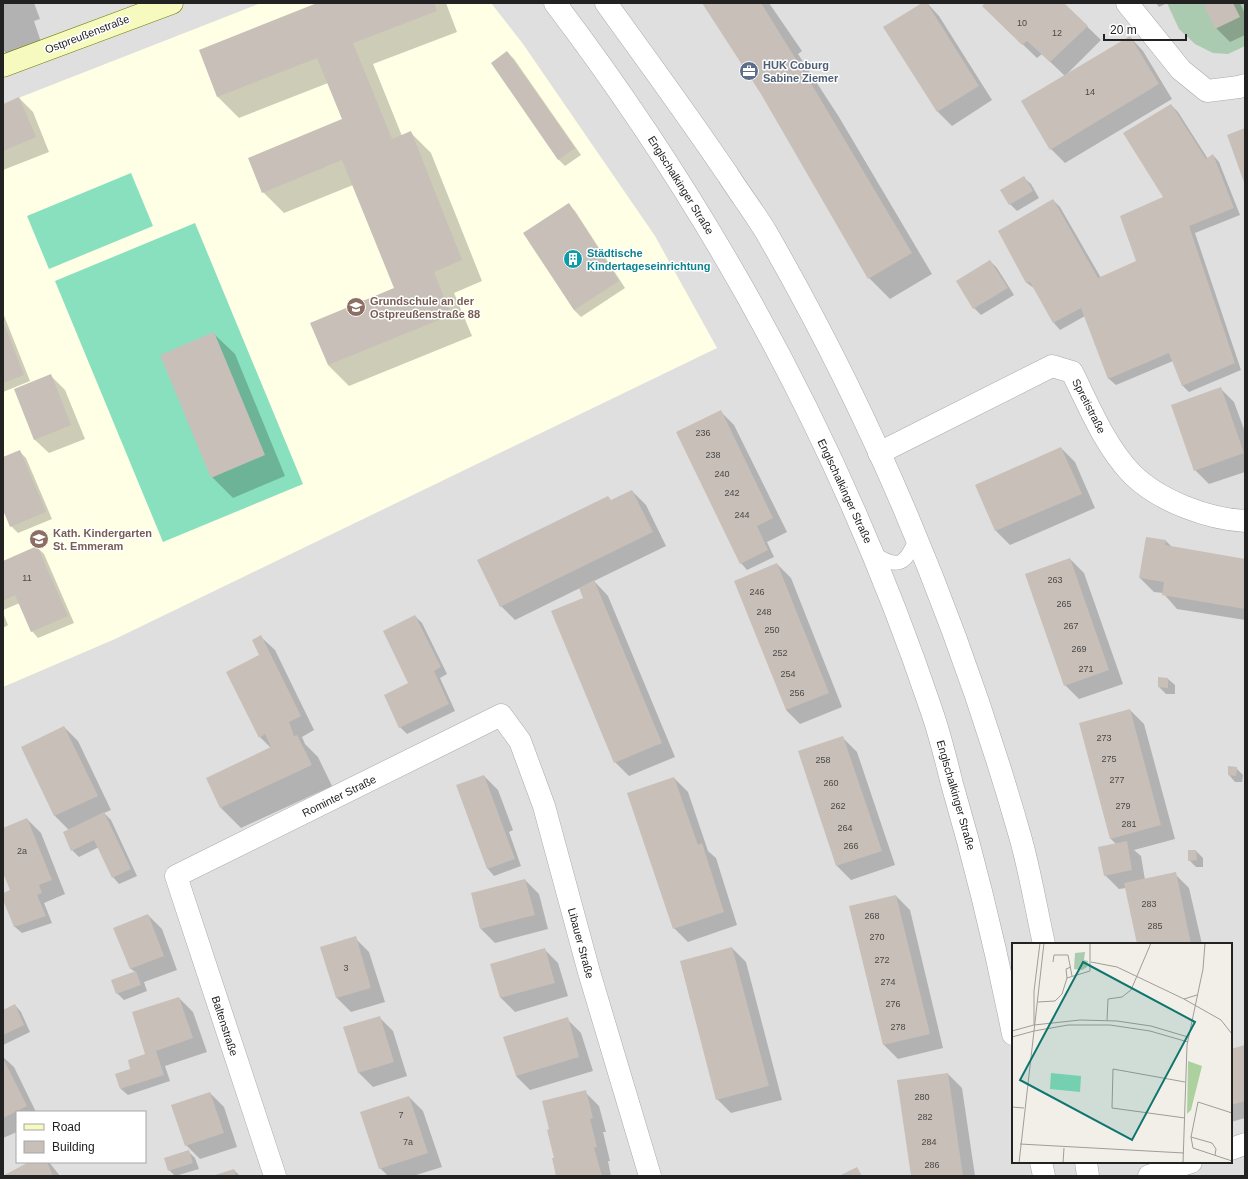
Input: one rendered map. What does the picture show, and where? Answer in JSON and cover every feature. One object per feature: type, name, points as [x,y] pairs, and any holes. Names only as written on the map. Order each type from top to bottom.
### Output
[{"type":"main road","name":"Ostpreußenstraße","points":[[3,66],[172,3]]},
{"type":"street","name":"Englschalkinger Straße","points":[[555,3],[585,42],[664,156],[725,257],[795,385],[850,497],[874,554],[932,714],[971,849],[995,945],[1012,1029]]},
{"type":"street","points":[[606,3],[695,125],[764,229],[830,353],[878,453],[917,538],[980,707],[1021,839],[1044,943]]},
{"type":"street","points":[[1127,3],[1181,70],[1207,91],[1239,87],[1245,84]]},
{"type":"street","name":"Spretistraße","points":[[878,453],[1052,366],[1072,372],[1103,435],[1132,474],[1160,494],[1195,512],[1227,520],[1245,521]]},
{"type":"street","name":"Rominter Straße","points":[[176,876],[501,716]]},
{"type":"street","name":"Libauer Straße","points":[[501,716],[520,741],[544,806],[589,972],[650,1176]]},
{"type":"street","name":"Baltenstraße","points":[[176,876],[275,1176]]},
{"type":"street","points":[[1232,1149],[1245,1144]]},
{"type":"street","points":[[1040,1163],[1044,1176]]},
{"type":"street","points":[[1086,1163],[1088,1176]]},
{"type":"street","points":[[1149,1176],[1188,1163]]},
{"type":"lane","points":[[874,554],[889,563],[902,562],[909,555],[917,538]]},
{"type":"shaded area","points":[[3,3],[1245,3],[1245,1176],[3,1176]]},
{"type":"shaded area","name":"Grundschule an der Ostpreußenstraße 88","points":[[261,3],[491,3],[523,44],[655,236],[717,348],[115,639],[3,687],[3,104]]},
{"type":"shaded area","points":[[1167,3],[1245,3],[1245,46],[1228,54],[1213,53],[1195,44],[1179,29]]},
{"type":"green space","points":[[131,173],[153,226],[49,269],[27,216]]},
{"type":"green space","points":[[195,223],[303,484],[163,542],[55,281]]},
{"type":"building","points":[[317,3],[434,3],[437,11],[353,43],[392,139],[411,131],[462,260],[434,272],[451,315],[328,365],[310,323],[394,288],[342,160],[262,193],[248,158],[342,119],[317,58],[217,97],[199,50]]},
{"type":"building","points":[[702,3],[761,3],[818,95],[912,253],[868,279],[761,94]]},
{"type":"building","points":[[922,3],[927,3],[979,86],[937,112],[883,27]]},
{"type":"building","points":[[985,3],[1064,3],[1088,26],[1050,62],[1027,41],[1022,45],[982,6]]},
{"type":"building","points":[[1203,3],[1233,3],[1240,17],[1215,29]]},
{"type":"building","points":[[1130,36],[1159,84],[1050,150],[1021,101]]},
{"type":"building","points":[[507,51],[575,148],[558,160],[491,63]]},
{"type":"building","points":[[19,97],[36,137],[3,151],[3,104]]},
{"type":"building","points":[[1171,104],[1206,159],[1213,154],[1234,208],[1189,226],[1235,363],[1182,386],[1169,353],[1108,379],[1081,308],[1053,323],[1030,282],[1026,283],[998,231],[1053,199],[1098,278],[1136,261],[1120,216],[1163,197],[1123,133]]},
{"type":"building","points":[[1245,128],[1245,185],[1227,135]]},
{"type":"building","points":[[1024,176],[1033,191],[1009,205],[1000,190]]},
{"type":"building","name":"Städtische Kindertageseinrichtung","points":[[569,203],[619,281],[574,310],[523,233]]},
{"type":"building","points":[[990,260],[1008,288],[973,309],[956,281]]},
{"type":"building","points":[[3,321],[24,375],[3,383]]},
{"type":"building","points":[[214,332],[265,455],[211,478],[160,355]]},
{"type":"building","points":[[51,374],[71,425],[34,440],[14,389]]},
{"type":"building","points":[[1221,387],[1244,453],[1194,471],[1171,405]]},
{"type":"building","points":[[721,410],[773,518],[757,526],[768,550],[740,564],[676,432]]},
{"type":"building","points":[[1061,447],[1082,494],[995,531],[975,485]]},
{"type":"building","points":[[20,450],[46,512],[10,527],[3,510],[3,457]]},
{"type":"building","points":[[632,490],[653,532],[500,607],[477,560],[608,496],[611,500]]},
{"type":"building","points":[[1146,537],[1166,540],[1165,545],[1245,559],[1245,609],[1162,595],[1164,582],[1139,578]]},
{"type":"building","points":[[37,546],[68,616],[31,632],[15,595],[3,601],[3,561]]},
{"type":"building","points":[[1070,558],[1109,670],[1064,686],[1025,574]]},
{"type":"building","points":[[777,563],[829,693],[786,710],[734,581]]},
{"type":"building","points":[[594,580],[662,743],[614,763],[551,611],[583,598],[579,588]]},
{"type":"building","points":[[415,615],[441,667],[434,671],[449,704],[399,728],[384,695],[408,683],[383,631]]},
{"type":"building","points":[[261,635],[301,716],[289,722],[294,736],[297,735],[312,765],[220,808],[206,778],[271,747],[265,734],[259,738],[226,672],[259,655],[252,640]]},
{"type":"building","points":[[1158,677],[1168,678],[1168,688],[1158,687]]},
{"type":"building","points":[[1130,709],[1161,825],[1110,839],[1079,723]]},
{"type":"building","points":[[64,726],[98,796],[54,816],[21,747]]},
{"type":"building","points":[[843,736],[882,851],[836,866],[798,751]]},
{"type":"building","points":[[1228,766],[1237,767],[1236,776],[1228,775]]},
{"type":"building","points":[[484,775],[515,859],[487,869],[456,785]]},
{"type":"building","points":[[674,777],[698,845],[702,843],[724,912],[673,929],[627,793]]},
{"type":"building","points":[[104,812],[131,869],[112,878],[94,840],[71,851],[63,832]]},
{"type":"building","points":[[27,818],[52,880],[39,885],[42,893],[37,895],[46,916],[14,927],[3,900],[3,893],[10,890],[3,873],[3,828]]},
{"type":"building","points":[[1127,841],[1132,870],[1104,876],[1098,847]]},
{"type":"building","points":[[1188,850],[1196,850],[1197,860],[1188,861]]},
{"type":"building","points":[[1176,872],[1191,943],[1137,943],[1124,883]]},
{"type":"building","points":[[525,879],[535,915],[480,929],[471,893]]},
{"type":"building","points":[[896,895],[930,1034],[883,1045],[849,906]]},
{"type":"building","points":[[148,914],[164,956],[130,969],[113,928]]},
{"type":"building","points":[[356,936],[371,988],[336,998],[320,947]]},
{"type":"building","points":[[732,947],[769,1086],[716,1100],[680,961]]},
{"type":"building","points":[[545,948],[555,983],[500,998],[490,964]]},
{"type":"building","points":[[136,971],[141,985],[116,994],[111,980]]},
{"type":"building","points":[[179,997],[193,1038],[156,1051],[164,1075],[120,1089],[115,1074],[130,1069],[128,1060],[145,1054],[132,1012]]},
{"type":"building","points":[[15,1004],[24,1025],[3,1035],[3,1010]]},
{"type":"building","points":[[380,1016],[394,1062],[358,1073],[343,1027]]},
{"type":"building","points":[[568,1017],[579,1057],[516,1076],[503,1037]]},
{"type":"building","points":[[1245,1045],[1245,1101],[1232,1105],[1232,1049]]},
{"type":"building","points":[[3,1058],[27,1106],[3,1118]]},
{"type":"building","points":[[948,1073],[963,1176],[911,1176],[897,1080]]},
{"type":"building","points":[[586,1090],[593,1118],[590,1119],[597,1147],[594,1148],[602,1176],[556,1176],[552,1158],[554,1158],[547,1130],[549,1129],[542,1101]]},
{"type":"building","points":[[210,1092],[224,1133],[185,1146],[171,1105]]},
{"type":"building","points":[[409,1096],[428,1153],[379,1169],[360,1112]]},
{"type":"building","points":[[189,1150],[193,1163],[168,1171],[164,1158]]},
{"type":"building","points":[[27,1163],[47,1163],[53,1176],[3,1176]]},
{"type":"building","points":[[857,1167],[862,1176],[839,1176]]},
{"type":"building","points":[[234,1169],[236,1176],[212,1176]]},
{"type":"place","name":"HUK Coburg Sabine Ziemer","points":[[749,71]]},
{"type":"place","name":"Städtische Kindertageseinrichtung","points":[[573,259]]},
{"type":"place","name":"Grundschule an der Ostpreußenstraße 88","points":[[356,307]]},
{"type":"place","name":"Kath. Kindergarten St. Emmeram","points":[[39,539]]}]
